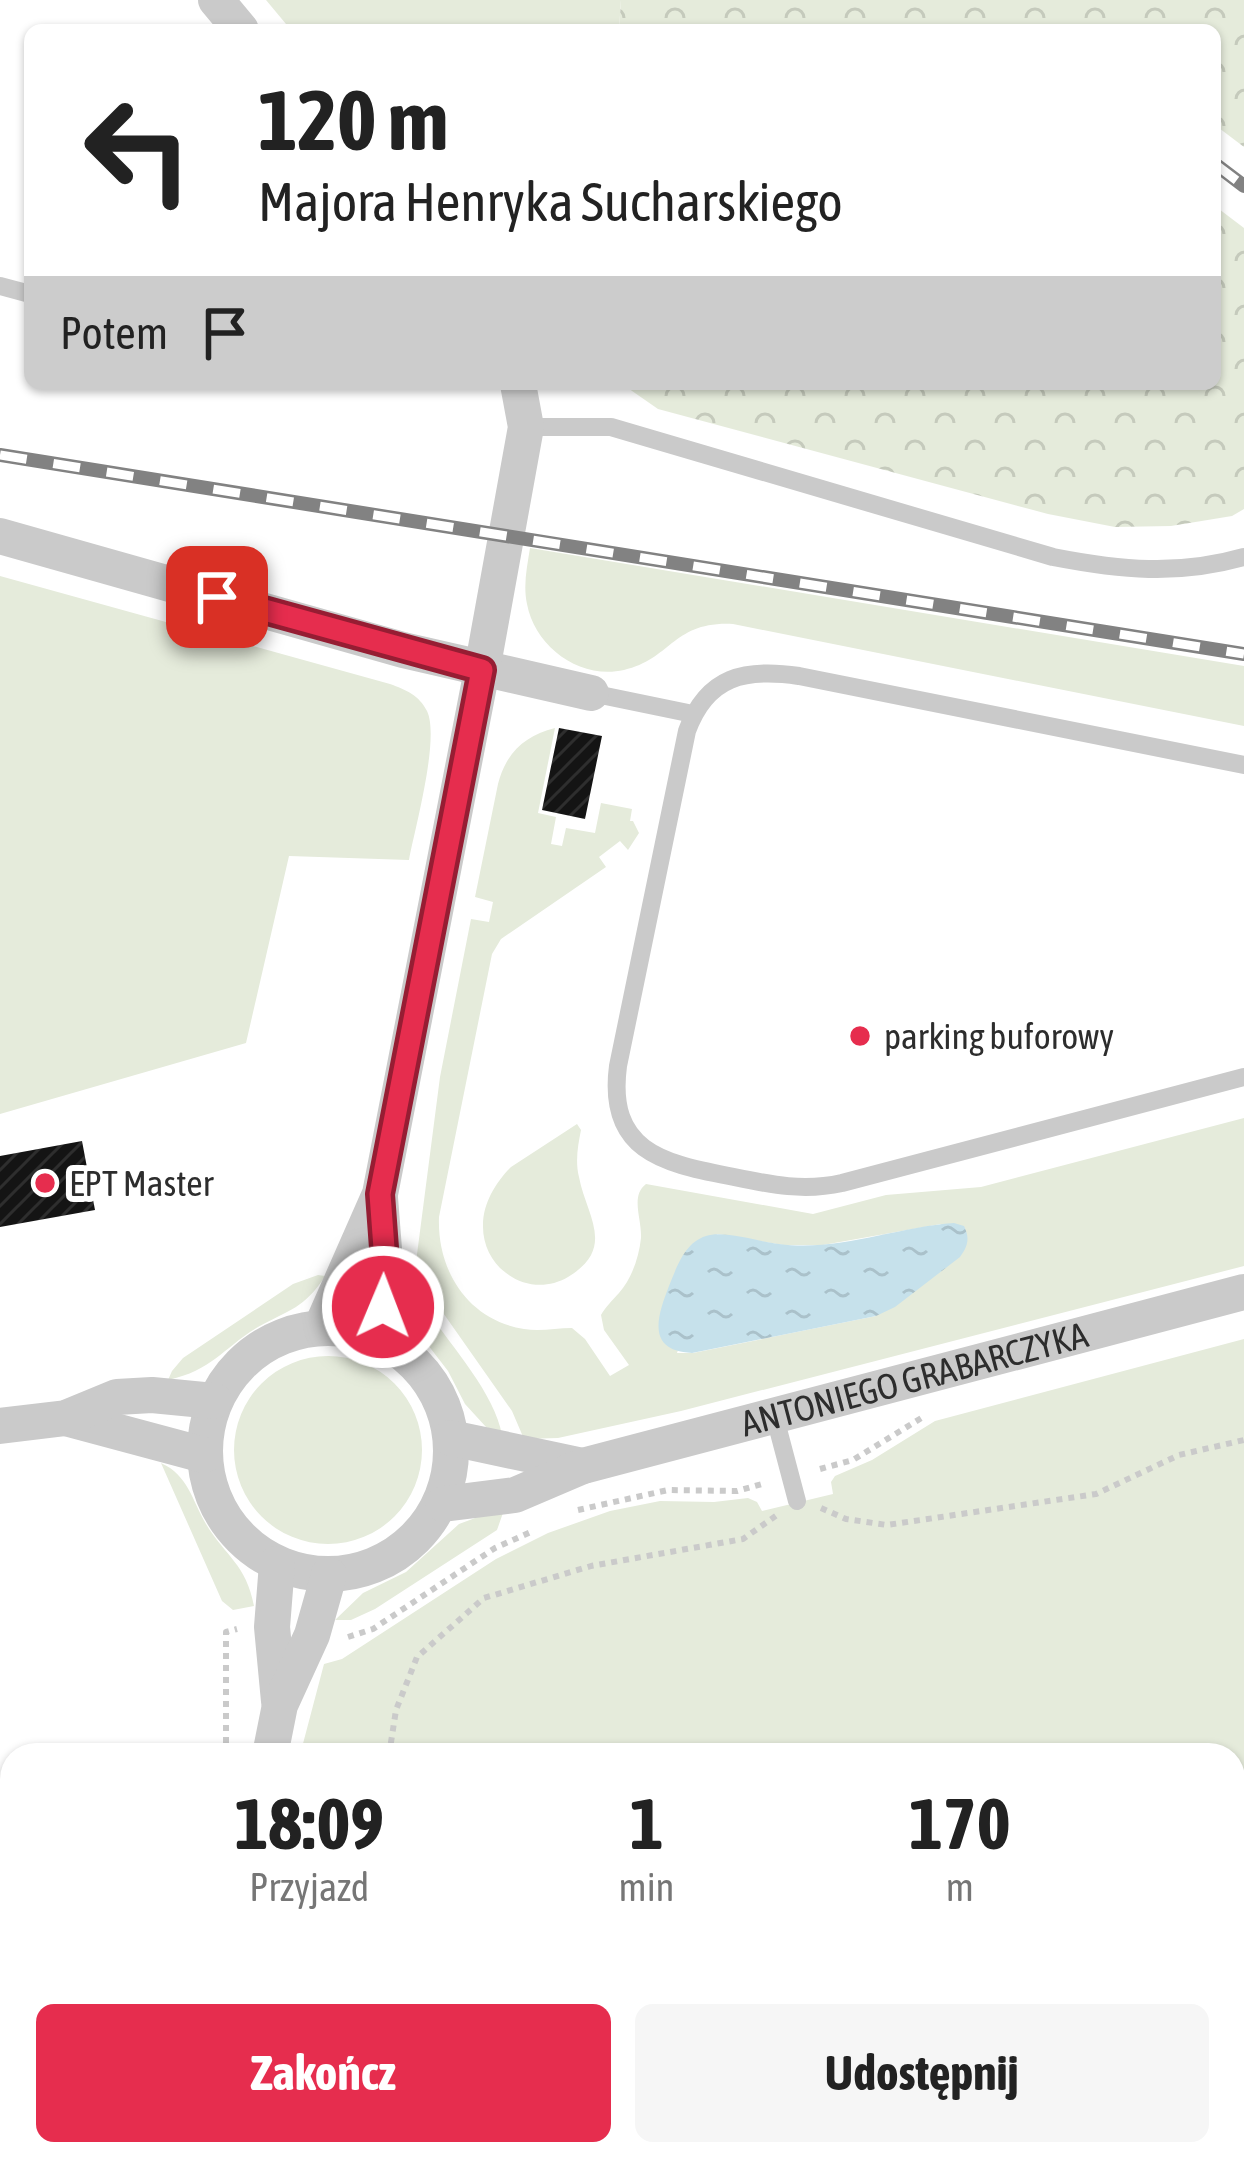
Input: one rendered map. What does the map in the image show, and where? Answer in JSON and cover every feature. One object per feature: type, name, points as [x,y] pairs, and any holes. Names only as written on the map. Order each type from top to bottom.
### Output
[{"type":"street","points":[[216,0],[236,24]]},
{"type":"street","points":[[321,1328],[380,1194],[526,428],[519,390]]},
{"type":"street","points":[[0,536],[482,670],[591,693]]},
{"type":"street","points":[[380,1194],[386,1275],[380,1339]]},
{"type":"street","name":"ANTONIEGO GRABARCZYKA","points":[[443,1504],[515,1495],[583,1466],[1244,1292]]},
{"type":"street","points":[[353,1330],[380,1339],[408,1357],[430,1382],[445,1411],[451,1466],[443,1504],[413,1540],[388,1559],[359,1571],[329,1575],[277,1564],[248,1546],[225,1520],[210,1489],[204,1455],[214,1400],[233,1371],[259,1348],[290,1333],[353,1330]]},
{"type":"street","points":[[0,1426],[66,1418],[117,1397],[214,1400]]},
{"type":"street","points":[[66,1418],[204,1455]]},
{"type":"street","name":"ANTONIEGO GRABARCZYKA","points":[[451,1438],[583,1466]]},
{"type":"street","points":[[277,1564],[272,1627],[280,1705]]},
{"type":"street","points":[[272,1743],[280,1705],[312,1635],[329,1575]]},
{"type":"lane","points":[[526,428],[610,428],[1054,557],[1110,568],[1171,570],[1244,557]]},
{"type":"lane","points":[[1244,765],[777,673],[758,672],[724,682],[693,714],[670,808],[616,1099],[626,1126],[653,1156],[684,1167],[806,1189],[1244,1077]]},
{"type":"lane","points":[[591,693],[693,714]]},
{"type":"lane","points":[[774,1414],[796,1501]]},
{"type":"path","points":[[820,1468],[853,1460],[932,1411]]},
{"type":"path","points":[[390,1743],[396,1710],[417,1657],[484,1598],[591,1566],[743,1539],[796,1501],[846,1519],[887,1526],[1096,1494],[1179,1455],[1244,1440]]},
{"type":"path","points":[[577,1511],[668,1490],[737,1491],[762,1484]]},
{"type":"path","points":[[350,1637],[373,1629],[495,1548],[541,1527]]},
{"type":"path","points":[[226,1743],[226,1633],[241,1628]]},
{"type":"green space","points":[[266,0],[621,0],[619,24],[286,24]]},
{"type":"green space","points":[[621,0],[1244,0],[1244,147],[1221,130],[1221,24],[619,24]]},
{"type":"green space","points":[[1221,211],[1244,228],[1244,509],[1232,516],[1171,526],[1115,527],[1048,514],[658,409],[631,390],[1221,390]]},
{"type":"green space","points":[[530,548],[1244,666],[1244,726],[733,624],[697,628],[640,665],[608,672],[591,670],[562,657],[532,620],[525,590]]},
{"type":"green space","points":[[0,576],[396,686],[424,705],[431,741],[409,860],[289,856],[246,1043],[0,1114]]},
{"type":"green space","points":[[555,728],[538,813],[556,817],[551,844],[562,846],[566,828],[595,833],[601,803],[632,809],[630,821],[639,833],[628,850],[620,841],[599,857],[606,867],[501,939],[492,954],[439,1217],[450,1274],[472,1304],[504,1324],[524,1329],[572,1328],[610,1376],[629,1365],[604,1330],[601,1315],[634,1267],[641,1238],[638,1201],[646,1184],[813,1214],[886,1195],[981,1187],[1244,1118],[1244,1266],[681,1411],[558,1438],[524,1439],[512,1411],[420,1280],[416,1262],[440,1077],[471,919],[489,922],[493,902],[475,897],[498,784],[511,755]],"holes":[[[941,1224],[876,1316],[693,1353],[677,1353],[717,1234],[783,1245],[823,1245]]]},
{"type":"green space","points":[[577,1124],[581,1130],[578,1171],[595,1243],[583,1266],[568,1277],[538,1285],[524,1282],[499,1267],[490,1255],[483,1225],[485,1209],[511,1167]]},
{"type":"green space","points":[[325,1276],[296,1307],[258,1327],[207,1364],[168,1380],[183,1358],[293,1284]]},
{"type":"green space","points":[[404,1294],[423,1306],[472,1371],[491,1403],[502,1435],[486,1427],[465,1404],[448,1371],[411,1323]]},
{"type":"green space","points":[[1244,1339],[1244,1743],[303,1743],[324,1664],[342,1659],[496,1559],[548,1533],[610,1511],[660,1501],[748,1498],[762,1511],[833,1494],[835,1476],[872,1460],[935,1421]]},
{"type":"green space","points":[[328,1356],[364,1363],[395,1383],[415,1414],[422,1450],[415,1486],[395,1517],[364,1537],[328,1544],[292,1537],[261,1517],[241,1486],[234,1450],[241,1414],[261,1383],[292,1363]]},
{"type":"green space","points":[[161,1463],[183,1481],[206,1524],[241,1570],[254,1606],[233,1610],[222,1601]]},
{"type":"green space","points":[[504,1510],[497,1530],[375,1609],[351,1620],[335,1620],[363,1593],[406,1572],[459,1524]]},
{"type":"water","points":[[954,1223],[964,1226],[967,1234],[960,1257],[876,1316],[692,1353],[677,1351],[661,1339],[661,1309],[675,1271],[698,1239],[722,1234],[779,1244],[823,1245]]},
{"type":"building","points":[[559,728],[602,736],[585,819],[542,810]]},
{"type":"building","name":"EPT Master","points":[[82,1141],[95,1210],[0,1227],[0,1156]]},
{"type":"railway","points":[[1221,169],[1244,186]]},
{"type":"railway","points":[[0,455],[1244,654]]},
{"type":"place","name":"parking buforowy","points":[[860,1036]]},
{"type":"place","name":"EPT Master","points":[[45,1183]]},
{"type":"route","points":[[217,597],[482,670],[380,1194],[386,1275],[383,1307]]}]
